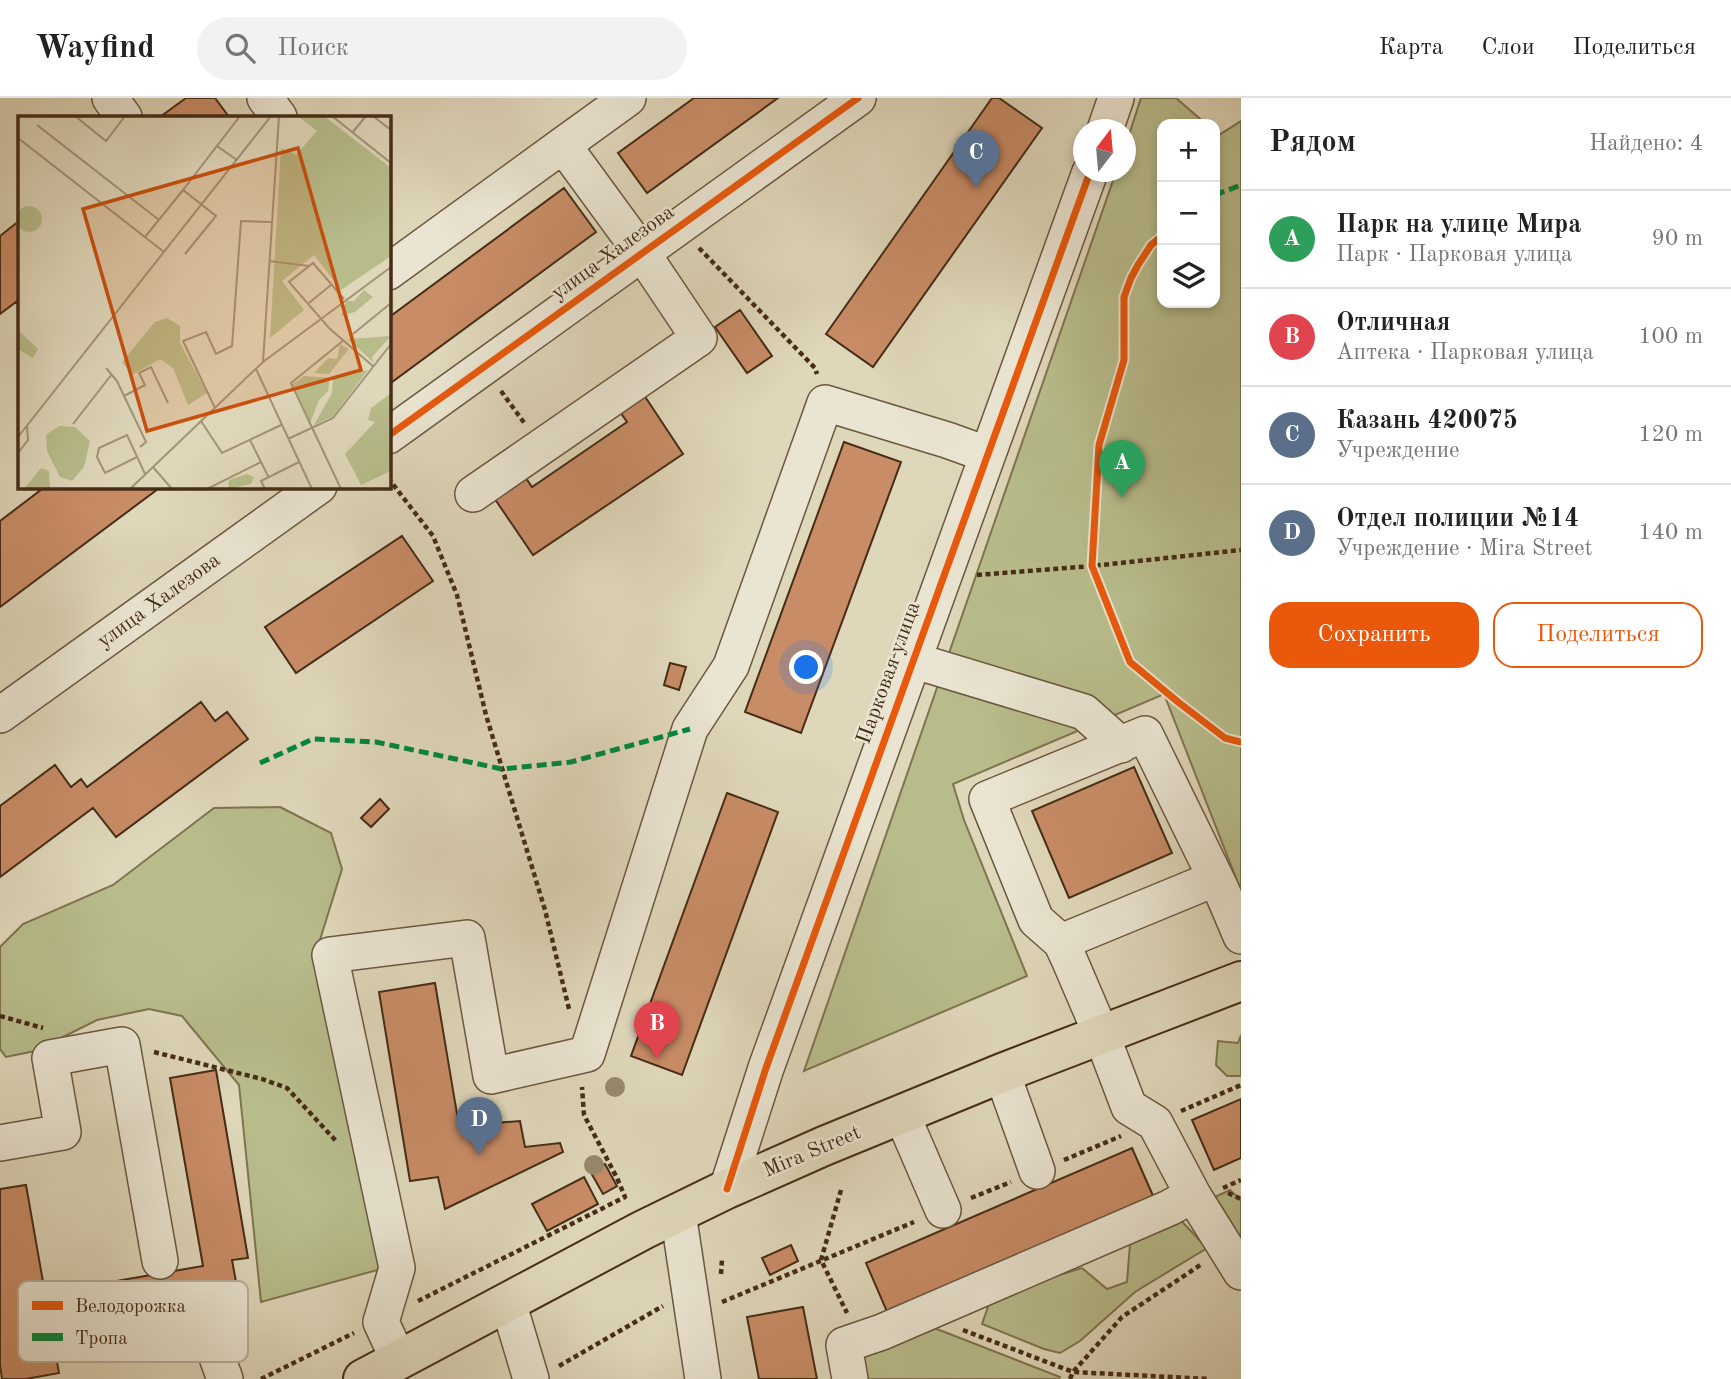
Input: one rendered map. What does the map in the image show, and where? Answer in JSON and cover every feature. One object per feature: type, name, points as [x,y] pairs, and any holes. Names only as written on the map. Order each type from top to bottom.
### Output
[{"type":"main road","name":"Mira Street","points":[[363,1379],[727,1189],[1002,1073],[1241,981]]},
{"type":"street","points":[[110,98],[123,116]]},
{"type":"street","points":[[265,98],[278,116]]},
{"type":"street","points":[[390,269],[628,98]]},
{"type":"street","name":"улица Халезова","points":[[390,435],[858,98]]},
{"type":"street","points":[[1109,119],[1116,98]]},
{"type":"street","points":[[473,494],[699,338],[642,253],[563,145]]},
{"type":"street","name":"Парковая улица","points":[[727,1189],[766,1068],[1086,182]]},
{"type":"street","points":[[399,1361],[381,1322],[397,1268],[330,955],[467,938],[491,1076],[587,1054],[690,729],[731,666],[825,403],[986,454]]},
{"type":"street","name":"улица Халезова","points":[[0,715],[315,488]]},
{"type":"street","points":[[912,660],[1084,712],[1121,745]]},
{"type":"street","points":[[1234,1260],[1206,1192],[1155,1123],[1129,1107],[1061,942],[1036,920],[987,799],[1145,734],[1241,936]]},
{"type":"street","points":[[1061,942],[1214,879]]},
{"type":"street","points":[[0,1143],[63,1132],[50,1058],[122,1045],[160,1261]]},
{"type":"street","points":[[1002,1073],[1037,1171]]},
{"type":"street","points":[[902,1115],[943,1210]]},
{"type":"street","points":[[850,1379],[844,1345],[923,1314],[1206,1192]]},
{"type":"street","points":[[678,1213],[703,1379]]},
{"type":"street","points":[[508,1302],[540,1376]]},
{"type":"path","points":[[679,227],[815,368],[825,403]]},
{"type":"path","points":[[485,367],[541,447]]},
{"type":"path","points":[[261,1379],[625,1197],[584,1115],[580,1056],[545,910],[486,715],[457,595],[433,536],[390,481]]},
{"type":"path","points":[[942,577],[1241,551]]},
{"type":"path","points":[[0,1016],[55,1031]]},
{"type":"path","points":[[122,1045],[262,1079],[287,1088],[343,1148]]},
{"type":"path","points":[[1155,1123],[1241,1085]]},
{"type":"path","points":[[1206,1192],[1241,1180]]},
{"type":"path","points":[[841,1190],[821,1260],[859,1340]]},
{"type":"path","points":[[1070,1379],[1073,1372],[1122,1317],[1234,1260]]},
{"type":"path","points":[[540,1376],[666,1305]]},
{"type":"path","points":[[923,1314],[1073,1372],[1210,1379]]},
{"type":"green space","points":[[1141,98],[1176,98],[1200,119],[1157,119],[1157,308],[1220,308],[1220,134],[1241,121],[1241,891],[1164,694],[953,784],[964,820],[1027,976],[804,1071],[1113,182],[1136,182],[1134,119]]},
{"type":"green space","points":[[280,807],[331,833],[342,869],[314,959],[381,1269],[261,1302],[239,1085],[182,1016],[149,1009],[97,1020],[35,1051],[6,1057],[0,1049],[0,947],[23,924],[113,885],[214,808]]},
{"type":"green space","points":[[1241,1035],[1241,1076],[1227,1076],[1216,1065],[1218,1041],[1238,1043]]},
{"type":"green space","points":[[1230,1190],[1241,1200],[1241,1240],[1215,1197]]},
{"type":"green space","points":[[1169,1208],[1207,1248],[1135,1292],[1080,1341],[1060,1353],[982,1324],[989,1304],[1036,1282],[1082,1268],[1107,1289],[1127,1282],[1130,1244]]},
{"type":"green space","points":[[924,1324],[1060,1377],[858,1379],[854,1351]]},
{"type":"building","points":[[186,98],[215,98],[228,116],[161,116]]},
{"type":"building","points":[[694,98],[778,98],[647,193],[618,153]]},
{"type":"building","points":[[992,98],[999,98],[1042,128],[873,367],[826,334]]},
{"type":"building","points":[[564,188],[596,232],[390,384],[390,317]]},
{"type":"building","points":[[18,222],[18,305],[16,302],[0,314],[0,236]]},
{"type":"building","points":[[740,310],[772,356],[747,373],[715,327]]},
{"type":"building","points":[[638,386],[683,454],[533,555],[488,489],[519,468],[532,487],[627,422],[614,403]]},
{"type":"building","points":[[844,442],[901,462],[801,733],[745,712]]},
{"type":"building","points":[[43,488],[159,488],[0,607],[0,521]]},
{"type":"building","points":[[402,536],[433,581],[296,673],[265,627]]},
{"type":"building","points":[[670,663],[686,667],[679,690],[664,685]]},
{"type":"building","points":[[201,702],[215,721],[227,712],[248,739],[116,837],[93,808],[0,877],[0,806],[55,765],[71,787],[81,779],[87,787]]},
{"type":"building","points":[[1134,767],[1172,853],[1069,898],[1032,811]]},
{"type":"building","points":[[727,793],[778,812],[682,1075],[631,1056]]},
{"type":"building","points":[[380,799],[389,809],[371,827],[361,818]]},
{"type":"building","points":[[435,983],[459,1126],[520,1121],[525,1147],[560,1143],[563,1152],[445,1209],[438,1177],[410,1181],[379,992]]},
{"type":"building","points":[[216,1070],[248,1258],[232,1260],[236,1281],[116,1281],[203,1266],[170,1078]]},
{"type":"building","points":[[1241,1099],[1241,1158],[1214,1170],[1192,1120]]},
{"type":"building","points":[[1132,1148],[1154,1198],[888,1314],[866,1263]]},
{"type":"building","points":[[605,1164],[617,1186],[603,1194],[590,1171]]},
{"type":"building","points":[[584,1177],[598,1204],[547,1231],[532,1204]]},
{"type":"building","points":[[26,1185],[43,1281],[18,1281],[18,1362],[57,1362],[59,1373],[26,1379],[2,1379],[0,1189]]},
{"type":"building","points":[[791,1245],[798,1261],[770,1275],[762,1258]]},
{"type":"building","points":[[803,1307],[817,1379],[759,1379],[747,1317]]},
{"type":"marked path","points":[[1220,193],[1241,185]]},
{"type":"marked path","points":[[260,763],[313,739],[376,742],[502,769],[571,762],[690,729]]},
{"type":"cycle path","points":[[390,435],[858,98]]},
{"type":"cycle path","points":[[727,1189],[766,1068],[1086,182]]},
{"type":"cycle path","points":[[1157,240],[1138,265],[1124,297],[1124,360],[1099,445],[1092,566],[1130,662],[1225,738],[1241,742]]},
{"type":"place","name":"Казань 420075","points":[[976,188]]},
{"type":"place","name":"Парк на улице Мира","points":[[1122,498]]},
{"type":"place","name":"Отличная","points":[[657,1059]]},
{"type":"place","name":"Отдел полиции №14","points":[[479,1155]]}]
